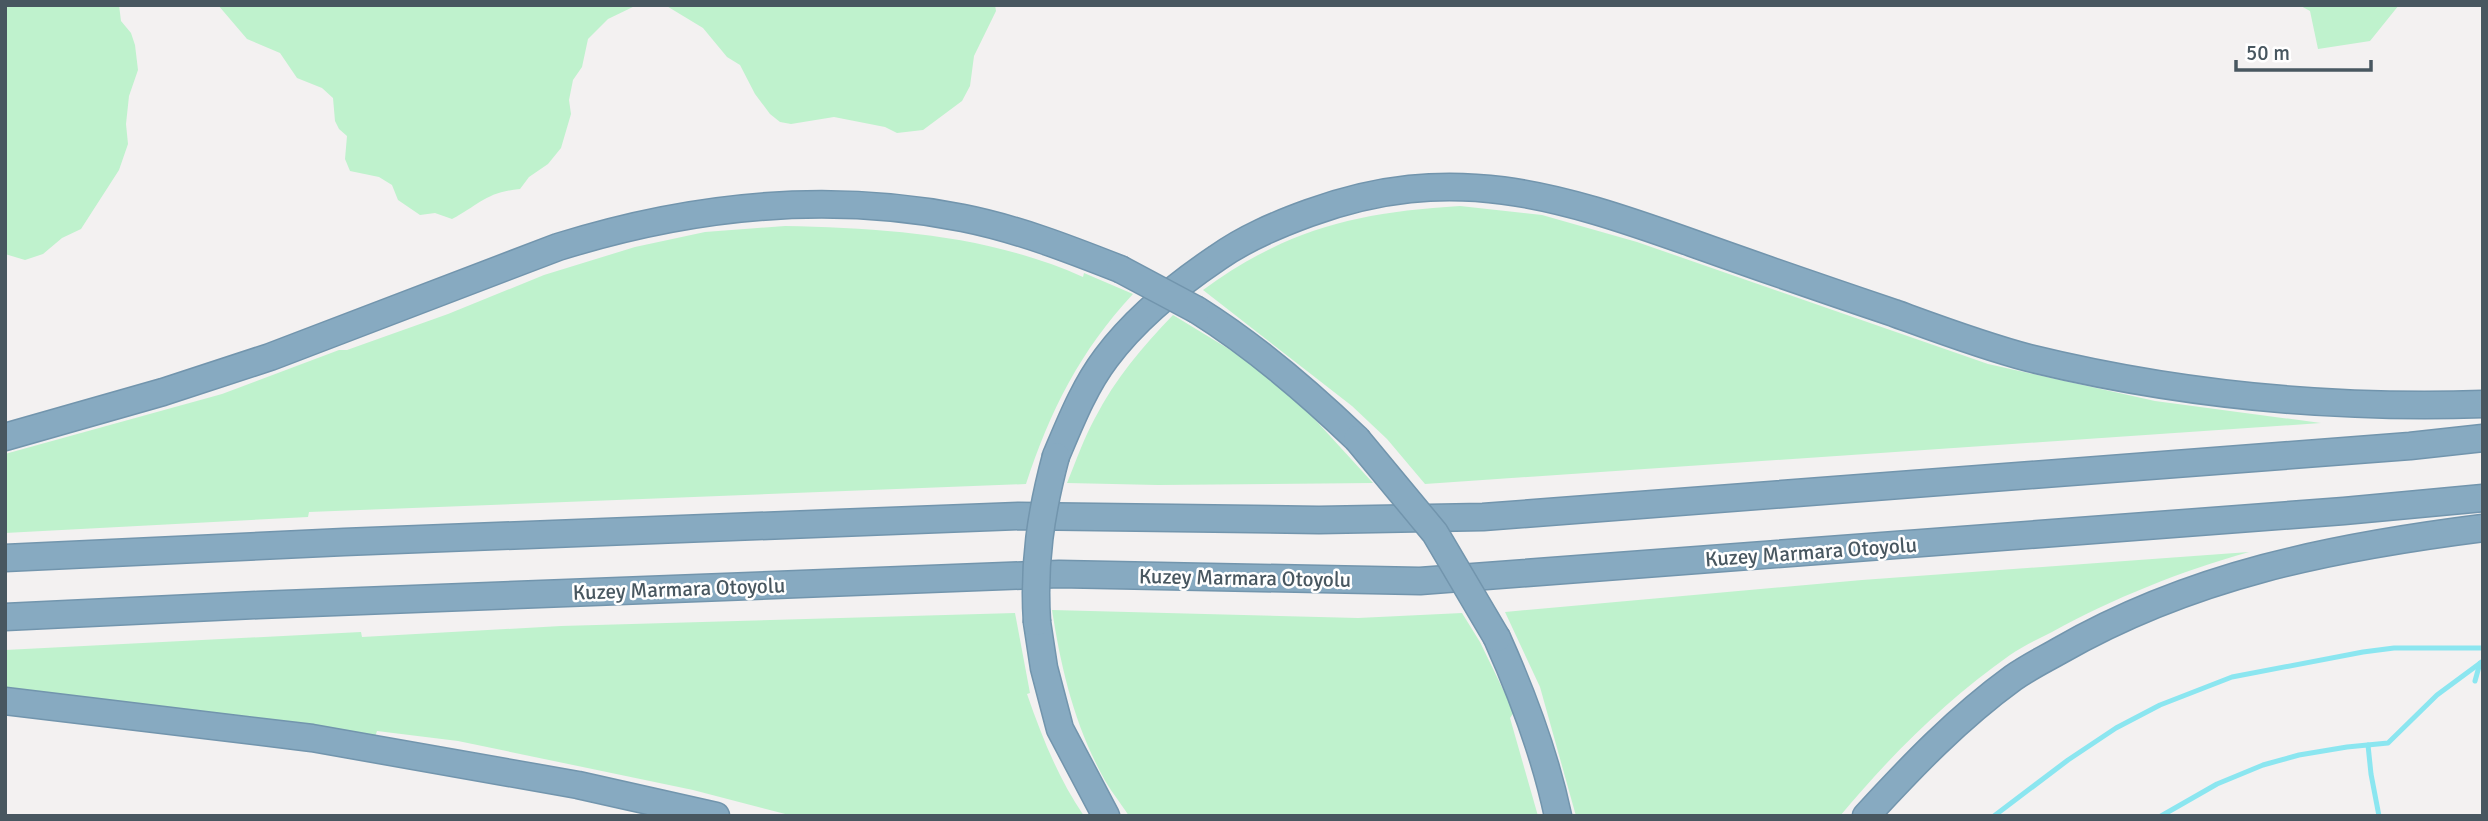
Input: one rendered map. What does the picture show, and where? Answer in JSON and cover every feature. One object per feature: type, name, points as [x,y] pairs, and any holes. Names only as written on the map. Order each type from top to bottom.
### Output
[{"type":"highway","points":[[1106,816],[1060,729],[1044,668],[1037,622],[1035,577],[1039,531],[1056,456],[1072,417],[1106,358],[1157,305],[1236,244],[1333,205],[1385,192],[1446,187],[1505,189],[1591,208],[2025,357],[2108,375],[2240,395],[2418,405],[2483,404]]},
{"type":"highway","points":[[5,437],[163,392],[270,357],[558,247],[646,222],[703,212],[757,207],[835,205],[878,206],[964,218],[1041,239],[1120,269],[1197,310],[1283,371],[1357,439],[1435,533],[1497,638],[1537,739],[1558,816]]},
{"type":"highway","points":[[5,558],[1019,516],[1319,520],[1483,517],[2410,446],[2483,438]]},
{"type":"highway","name":"Kuzey Marmara Otoyolu","points":[[5,617],[1059,574],[1420,581],[2483,498]]},
{"type":"highway","points":[[1866,816],[1947,731],[2014,677],[2091,632],[2153,603],[2205,584],[2322,553],[2483,528]]},
{"type":"highway","points":[[5,701],[312,737],[565,783],[716,816]]},
{"type":"green space","points":[[5,5],[119,5],[121,21],[131,33],[135,45],[138,70],[129,96],[126,124],[128,144],[119,170],[81,229],[62,238],[43,254],[25,260],[5,254]]},
{"type":"green space","points":[[218,5],[637,5],[608,19],[588,39],[582,67],[573,80],[569,100],[571,114],[561,148],[548,164],[529,177],[520,189],[491,196],[452,219],[435,213],[420,215],[398,200],[392,185],[379,177],[350,171],[345,159],[347,136],[335,121],[333,98],[322,88],[297,78],[280,53],[247,39]]},
{"type":"green space","points":[[665,5],[995,5],[996,11],[974,56],[970,86],[962,101],[923,130],[897,133],[885,127],[834,117],[791,124],[780,122],[770,114],[755,94],[740,65],[727,57],[703,28]]},
{"type":"green space","points":[[2299,5],[2399,5],[2370,41],[2318,49],[2310,11]]},
{"type":"green space","points":[[1460,206],[1542,215],[1637,242],[1988,364],[2155,401],[2321,423],[1425,484],[1387,439],[1352,406],[1203,290],[1264,252],[1324,227],[1388,213]]},
{"type":"green space","points":[[785,226],[899,232],[974,243],[1048,263],[1083,277],[1084,273],[1133,294],[1097,337],[1069,383],[1045,432],[1026,484],[309,512],[308,517],[5,533],[5,454],[222,394],[339,350],[347,350],[448,314],[544,275],[635,247],[705,232]]},
{"type":"green space","points":[[1173,315],[1237,354],[1298,401],[1373,483],[1067,483],[1087,433],[1111,390],[1140,351]]},
{"type":"green space","points":[[2249,552],[2173,577],[2124,597],[2015,652],[1986,672],[1920,730],[1840,816],[1576,816],[1540,687],[1505,612],[1862,580]]},
{"type":"green space","points":[[1052,610],[1358,618],[1462,613],[1480,642],[1514,712],[1510,718],[1538,816],[1129,816],[1105,780],[1076,715],[1064,674]]},
{"type":"green space","points":[[1015,613],[1030,693],[1027,694],[1051,757],[1084,816],[793,816],[693,790],[458,741],[377,731],[375,737],[237,716],[5,691],[5,650],[361,632],[362,637],[561,626]]},
{"type":"waterway","points":[[1994,816],[2068,760],[2116,728],[2160,705],[2232,677],[2394,648],[2483,648]]},
{"type":"waterway","points":[[2161,816],[2217,784],[2263,765],[2299,755],[2388,743],[2437,695],[2483,661]]},
{"type":"waterway","points":[[2475,681],[2480,663]]},
{"type":"waterway","points":[[2368,745],[2379,816]]}]
